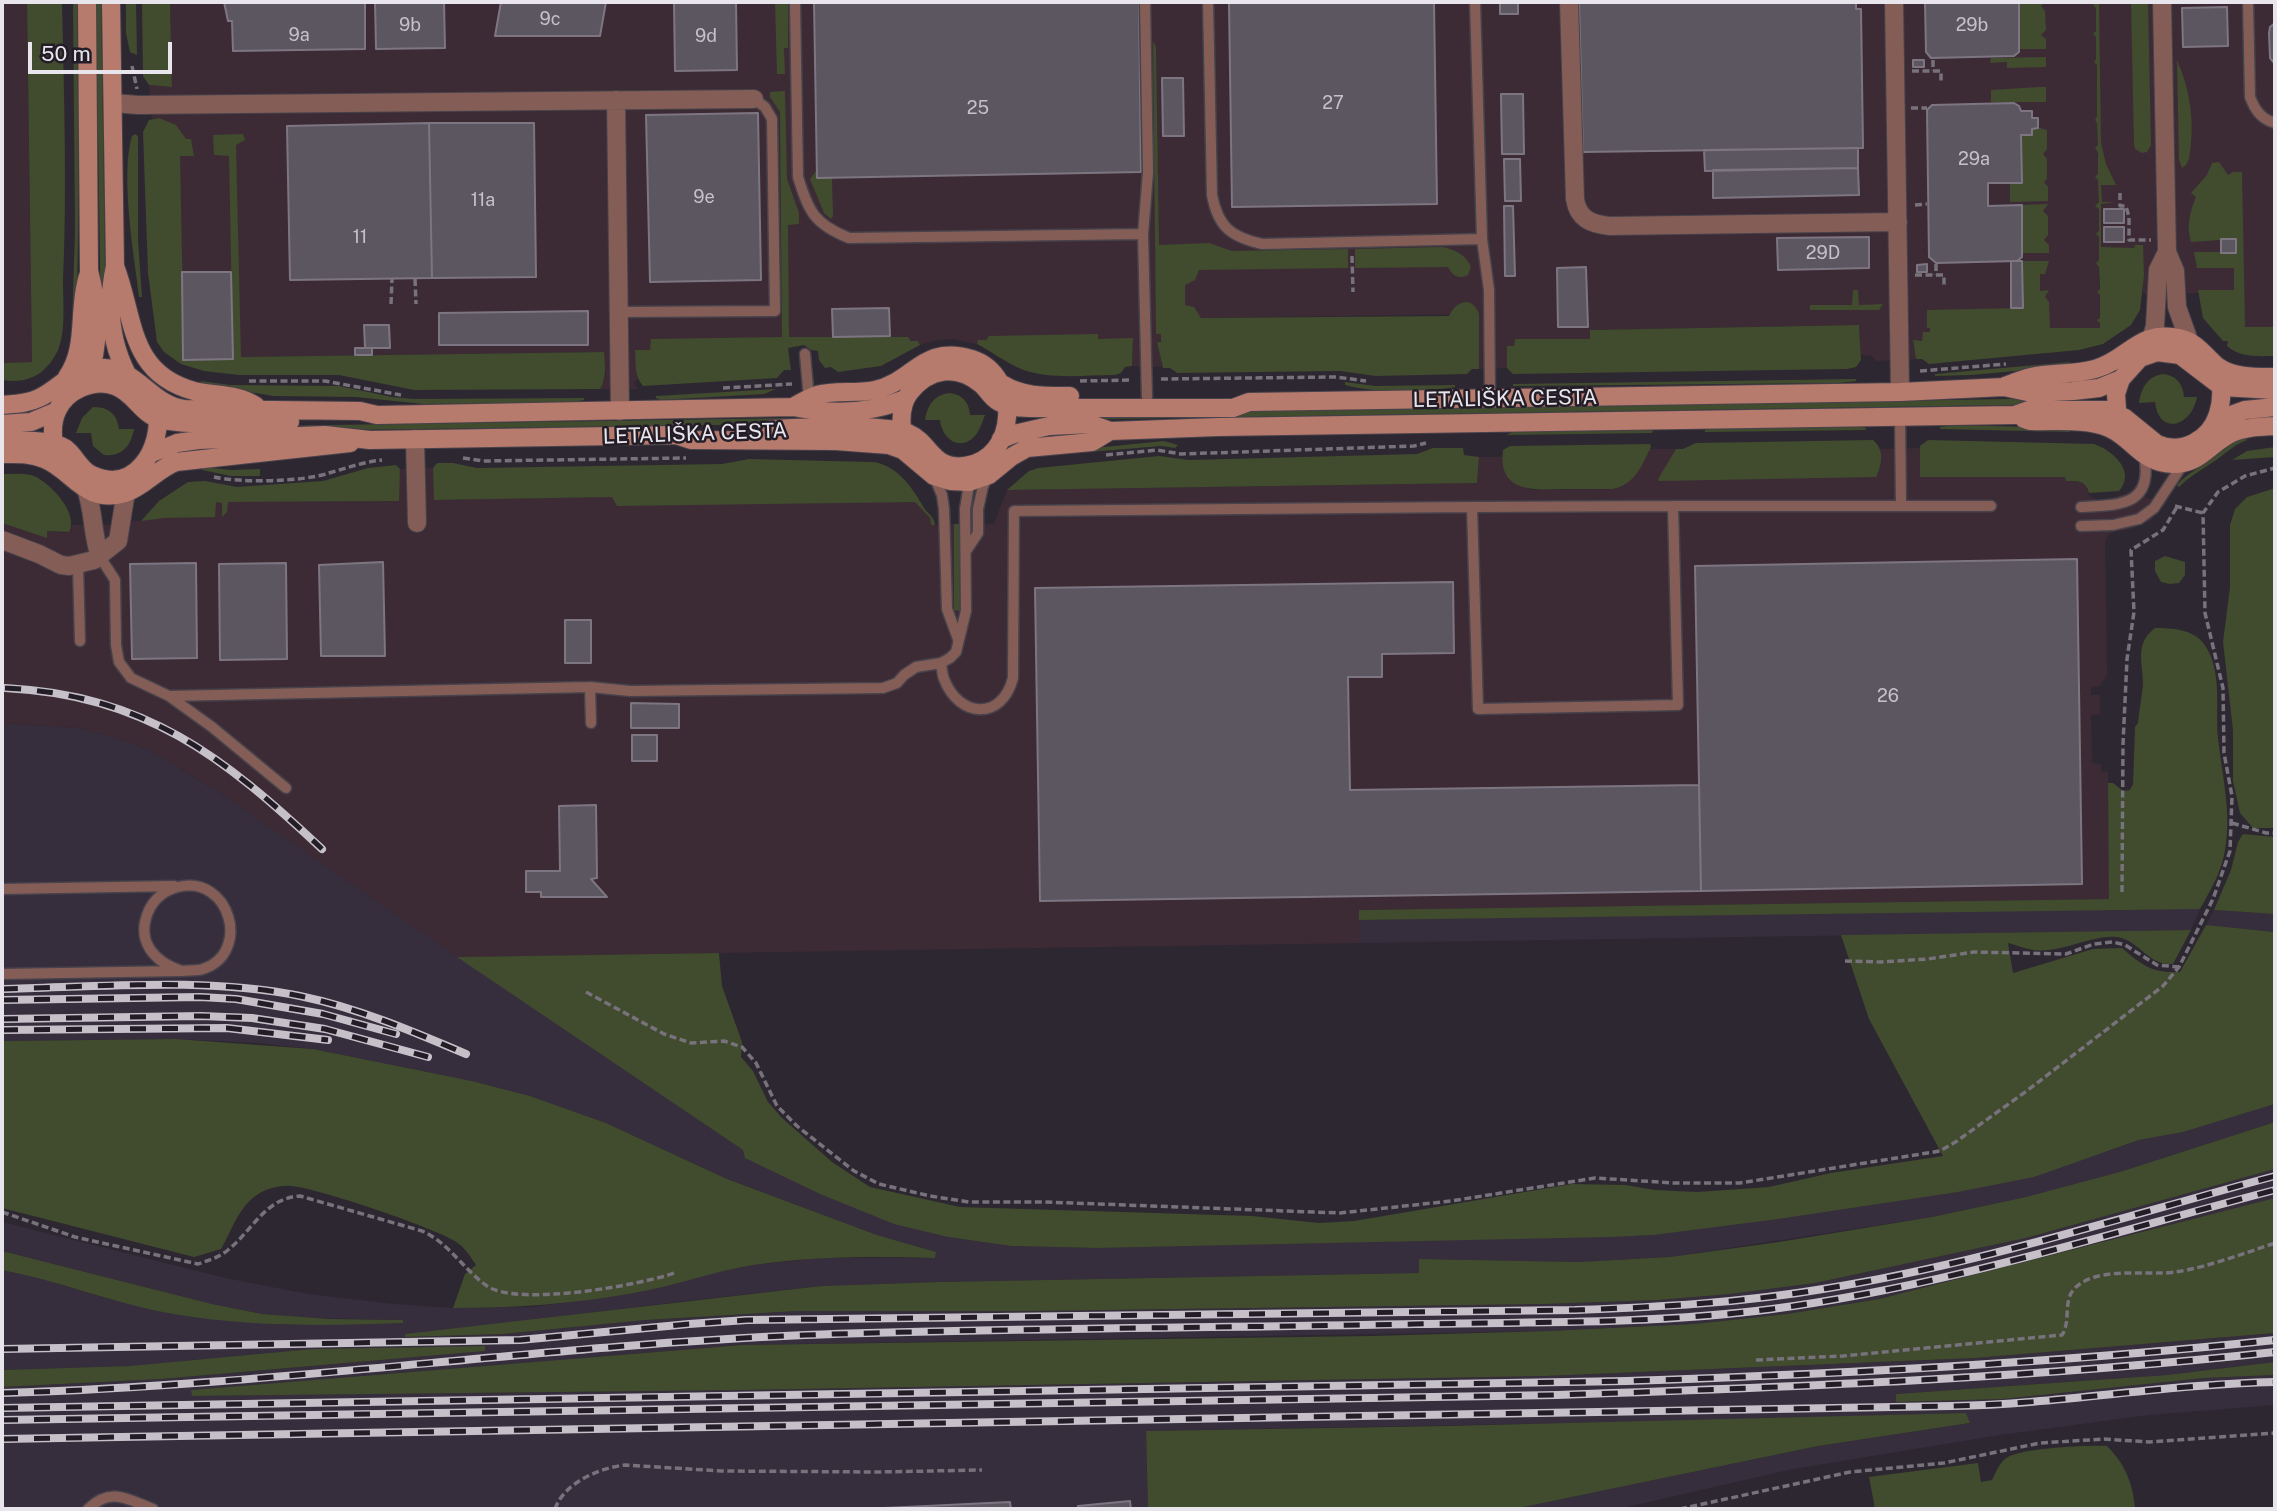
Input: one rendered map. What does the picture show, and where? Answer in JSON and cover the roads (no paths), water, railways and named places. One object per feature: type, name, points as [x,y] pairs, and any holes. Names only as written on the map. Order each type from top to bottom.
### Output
[{"type":"main road","points":[[87,2],[89,271],[94,291],[95,340],[91,368]]},
{"type":"main road","points":[[111,2],[115,266],[110,288],[113,339],[127,374]]},
{"type":"main road","points":[[115,266],[137,345],[151,366],[178,386],[198,392],[244,398],[262,410]]},
{"type":"main road","points":[[60,468],[53,444],[57,411],[74,382],[79,354],[82,293],[89,271]]},
{"type":"main road","points":[[2149,346],[2172,337],[2189,341],[2217,366],[2239,375],[2275,377]]},
{"type":"main road","name":"LETALIŠKA CESTA","points":[[2004,387],[2032,377],[2094,370],[2112,362],[2135,345],[2149,346]]},
{"type":"main road","points":[[2149,346],[2180,355],[2222,387],[2275,390]]},
{"type":"main road","name":"LETALIŠKA CESTA","points":[[793,407],[817,395],[874,390],[894,383],[923,361],[946,356],[978,362],[990,370],[1002,384],[1020,393],[1037,396],[1233,397],[1249,402],[1900,392],[2004,387],[2032,393],[2073,391],[2099,388],[2121,379],[2149,346]]},
{"type":"main road","points":[[2116,412],[2149,439],[2164,447],[2195,443],[2215,421],[2222,387],[2217,366]]},
{"type":"main road","points":[[2,405],[34,400],[74,382],[91,368],[112,368],[127,374]]},
{"type":"main road","name":"LETALIŠKA CESTA","points":[[127,374],[154,397],[175,408],[360,411],[377,415],[793,407],[819,412],[874,409],[905,399],[924,378],[936,372],[951,370],[967,374],[981,384],[997,402],[1007,405],[1037,408],[1233,408],[1249,402]]},
{"type":"main road","points":[[2121,379],[2116,394],[2116,412],[2123,437]]},
{"type":"main road","points":[[74,382],[116,386],[128,394],[144,412],[159,419]]},
{"type":"main road","points":[[1002,384],[1007,405],[1006,428],[1002,439]]},
{"type":"main road","points":[[152,453],[159,419],[154,397]]},
{"type":"main road","points":[[905,399],[902,431],[908,454]]},
{"type":"main road","points":[[2215,421],[2245,410],[2275,407]]},
{"type":"main road","name":"LETALIŠKA CESTA","points":[[370,439],[327,447],[176,462],[135,488],[126,484],[152,453],[177,443],[198,439],[325,435],[415,439],[676,435],[691,439],[874,443],[897,447],[934,476],[950,481],[969,482],[982,469],[1002,439],[1049,426],[1091,424],[1110,431],[1232,426],[2015,415],[2029,410],[2086,409],[2116,412]]},
{"type":"main road","points":[[2,424],[31,422],[57,411]]},
{"type":"main road","name":"LETALIŠKA CESTA","points":[[159,419],[184,422],[360,421],[377,415]]},
{"type":"main road","name":"LETALIŠKA CESTA","points":[[2015,415],[2030,421],[2095,424],[2113,430],[2144,455],[2164,463],[2184,463]]},
{"type":"main road","points":[[2184,463],[2202,457],[2232,433],[2275,426]]},
{"type":"main road","name":"LETALIŠKA CESTA","points":[[676,435],[689,430],[835,428],[902,431]]},
{"type":"main road","points":[[902,431],[919,440],[939,461],[982,469]]},
{"type":"main road","name":"LETALIŠKA CESTA","points":[[982,469],[1027,448],[1092,442],[1110,431]]},
{"type":"main road","points":[[2,441],[53,444],[65,448],[78,464],[94,476],[126,484]]},
{"type":"main road","points":[[2,454],[36,456],[60,468],[86,489],[109,494],[126,484]]},
{"type":"street","points":[[1569,2],[1575,199],[1576,209],[1587,220],[1594,224],[1610,226],[1898,222]]},
{"type":"street","points":[[1895,2],[1900,392]]},
{"type":"street","points":[[2162,2],[2167,252],[2175,271],[2177,307],[2189,341]]},
{"type":"street","points":[[113,103],[138,105],[754,99]]},
{"type":"street","points":[[616,100],[620,411]]},
{"type":"street","points":[[2149,346],[2157,307],[2158,270],[2167,252]]},
{"type":"street","points":[[415,439],[417,523]]},
{"type":"street","points":[[2,540],[61,565],[78,565],[107,551],[120,536],[126,484]]},
{"type":"street","points":[[86,489],[91,506],[93,538],[107,551]]},
{"type":"lane","points":[[795,2],[798,177],[806,201],[827,229],[849,238],[1143,234]]},
{"type":"lane","points":[[1145,2],[1148,172],[1143,234],[1147,397]]},
{"type":"lane","points":[[1208,2],[1212,195],[1222,224],[1235,236],[1262,244],[1482,239]]},
{"type":"lane","points":[[1475,2],[1482,239],[1489,290],[1490,398]]},
{"type":"lane","points":[[2248,2],[2250,97],[2254,108],[2262,117],[2275,123]]},
{"type":"lane","points":[[619,312],[775,312],[772,119],[765,107],[754,99]]},
{"type":"lane","points":[[804,354],[809,399]]},
{"type":"lane","points":[[1900,416],[1901,505]]},
{"type":"lane","points":[[2081,526],[2125,523],[2139,519],[2154,508],[2195,443]]},
{"type":"lane","points":[[2081,507],[2123,503],[2138,496],[2146,485],[2144,455]]},
{"type":"lane","points":[[965,552],[978,533],[982,469]]},
{"type":"lane","points":[[934,476],[942,495],[944,509],[947,609],[958,639]]},
{"type":"lane","points":[[169,696],[590,687],[630,691],[883,688],[897,683],[916,667],[941,663],[956,652],[966,611],[965,509],[969,482]]},
{"type":"lane","points":[[1472,507],[1478,709],[1678,705],[1672,506]]},
{"type":"lane","points":[[941,663],[944,679],[960,701],[968,706],[980,710],[991,708],[1001,702],[1010,690],[1013,678],[1014,511],[1990,506]]},
{"type":"lane","points":[[107,551],[115,580],[116,645],[119,662],[131,678],[169,696],[212,727],[286,788]]},
{"type":"lane","points":[[78,565],[80,641]]},
{"type":"lane","points":[[590,687],[591,723]]},
{"type":"lane","points":[[182,886],[159,897],[150,907],[145,932],[154,956],[164,965],[182,971]]},
{"type":"lane","points":[[2,889],[196,886],[220,900],[228,912],[231,926],[230,939],[224,952],[203,970],[2,974]]},
{"type":"lane","points":[[88,1509],[102,1497],[114,1496],[153,1509]]},
{"type":"railway","points":[[5,688],[55,693],[100,703],[141,717],[179,736],[250,786],[322,849]]},
{"type":"railway","points":[[2,989],[190,985],[265,990],[343,1007],[466,1054]]},
{"type":"railway","points":[[2,1000],[200,997],[236,999],[323,1014],[396,1034]]},
{"type":"railway","points":[[2,1019],[201,1016],[252,1018],[325,1029],[428,1057]]},
{"type":"railway","points":[[2,1030],[227,1028],[328,1040]]},
{"type":"railway","points":[[2,1349],[520,1340],[747,1320],[1575,1310],[1699,1304],[1792,1294],[1937,1267],[2275,1176]]},
{"type":"railway","points":[[2,1393],[203,1383],[604,1348],[805,1335],[1594,1321],[1728,1314],[1836,1299],[1963,1273],[2275,1190]]},
{"type":"railway","points":[[2,1408],[1627,1381],[1952,1366],[2275,1340]]},
{"type":"railway","points":[[2,1420],[1557,1395],[2006,1375],[2275,1352]]},
{"type":"railway","points":[[2,1439],[1952,1406],[2275,1382]]}]
